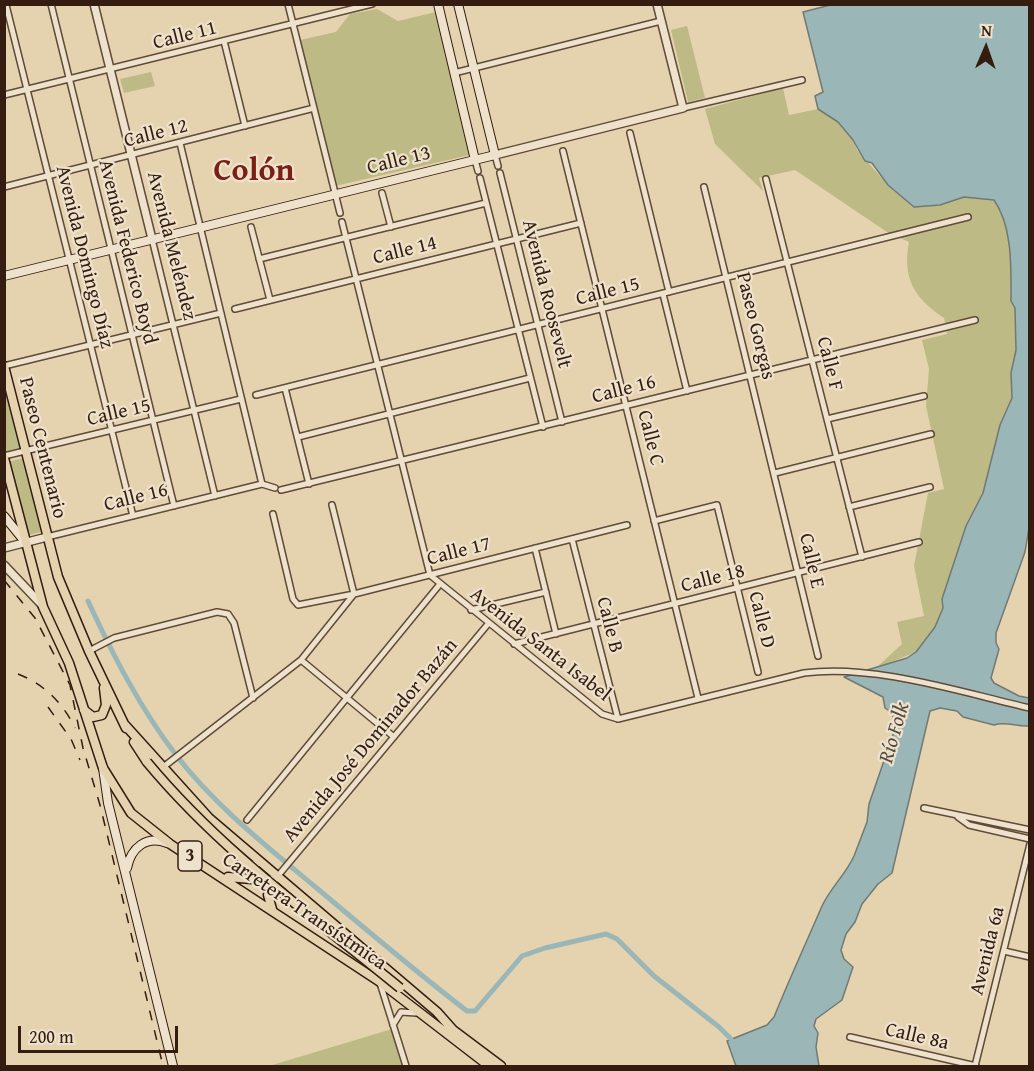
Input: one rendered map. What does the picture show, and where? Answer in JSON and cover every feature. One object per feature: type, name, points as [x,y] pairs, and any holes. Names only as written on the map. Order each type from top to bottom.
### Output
[{"type":"main road","name":"Avenida Roosevelt","points":[[438,4],[475,160]]},
{"type":"main road","name":"Avenida Roosevelt","points":[[458,4],[495,155]]},
{"type":"main road","name":"Calle 13","points":[[4,276],[495,155]]},
{"type":"main road","name":"Paseo Centenario","points":[[5,366],[47,537]]},
{"type":"main road","name":"Paseo Centenario","points":[[5,460],[26,543]]},
{"type":"main road","points":[[4,516],[26,543]]},
{"type":"main road","name":"Carretera Transístmica","points":[[47,537],[65,597],[93,648],[103,681],[125,725],[147,762],[181,803],[243,862],[501,1066]]},
{"type":"main road","name":"Carretera Transístmica","points":[[26,543],[43,607],[69,663],[103,768],[131,813],[170,844],[219,874],[380,982],[489,1066]]},
{"type":"main road","points":[[84,710],[95,718],[104,713],[106,705],[103,681]]},
{"type":"main road","points":[[125,725],[166,766],[193,803],[252,857],[437,1012],[453,1030]]},
{"type":"main road","points":[[103,768],[108,803],[172,1066]]},
{"type":"main road","points":[[126,873],[133,850],[143,842],[160,840],[170,844]]},
{"type":"main road","points":[[219,874],[237,880],[251,879],[255,871],[252,857]]},
{"type":"main road","points":[[273,910],[268,895],[271,884],[277,877]]},
{"type":"street","name":"Avenida Federico Boyd","points":[[51,4],[174,506]]},
{"type":"street","name":"Avenida Meléndez","points":[[94,4],[215,496]]},
{"type":"street","points":[[288,4],[340,213]]},
{"type":"street","name":"Calle 11","points":[[4,95],[372,4]]},
{"type":"street","points":[[657,4],[683,108]]},
{"type":"street","name":"Avenida Domingo Díaz","points":[[6,5],[133,516]]},
{"type":"street","points":[[454,73],[661,21]]},
{"type":"street","points":[[224,41],[245,126]]},
{"type":"street","name":"Calle 13","points":[[495,155],[561,145],[629,128],[683,108],[802,80]]},
{"type":"street","name":"Calle 12","points":[[5,186],[314,108]]},
{"type":"street","points":[[629,128],[687,391]]},
{"type":"street","points":[[180,143],[262,484]]},
{"type":"street","name":"Calle C","points":[[561,145],[698,698]]},
{"type":"street","name":"Avenida Roosevelt","points":[[495,155],[536,326],[562,422]]},
{"type":"street","name":"Avenida Roosevelt","points":[[475,160],[543,427]]},
{"type":"street","name":"Calle F","points":[[766,180],[862,557]]},
{"type":"street","name":"Paseo Gorgas","points":[[704,187],[775,473]]},
{"type":"street","points":[[382,193],[391,227]]},
{"type":"street","points":[[259,259],[486,203]]},
{"type":"street","name":"Calle 15","points":[[256,395],[968,217]]},
{"type":"street","points":[[342,222],[430,574]]},
{"type":"street","name":"Calle 14","points":[[235,309],[581,223]]},
{"type":"street","points":[[251,227],[270,300]]},
{"type":"street","points":[[5,366],[221,313]]},
{"type":"street","name":"Calle 16","points":[[4,548],[262,484],[278,489],[309,484],[975,320]]},
{"type":"street","points":[[298,436],[530,378]]},
{"type":"street","points":[[285,388],[309,484]]},
{"type":"street","points":[[827,419],[924,396]]},
{"type":"street","name":"Calle 15","points":[[5,460],[26,451],[241,399]]},
{"type":"street","points":[[775,473],[932,435]]},
{"type":"street","name":"Calle E","points":[[775,473],[818,656]]},
{"type":"street","points":[[849,507],[930,487]]},
{"type":"street","points":[[166,766],[301,660],[354,594],[332,505]]},
{"type":"street","name":"Calle D","points":[[654,520],[717,505],[758,672]]},
{"type":"street","name":"Calle 17","points":[[273,514],[293,599],[298,605],[354,594],[627,525]]},
{"type":"street","name":"Calle B","points":[[572,539],[618,719]]},
{"type":"street","name":"Calle 18","points":[[514,644],[919,542]]},
{"type":"street","points":[[535,548],[556,634]]},
{"type":"street","points":[[4,565],[43,607]]},
{"type":"street","name":"Avenida Santa Isabel","points":[[430,574],[488,624],[602,714],[618,719],[804,673],[830,670],[872,673],[1029,708]]},
{"type":"street","points":[[247,820],[440,584]]},
{"type":"street","points":[[471,610],[546,592]]},
{"type":"street","points":[[93,648],[114,638],[218,612],[228,614],[234,622],[253,698]]},
{"type":"street","name":"Avenida José Dominador Bazán","points":[[277,877],[488,624]]},
{"type":"street","points":[[301,660],[394,737]]},
{"type":"street","points":[[924,808],[958,817],[969,816],[1029,830]]},
{"type":"street","points":[[958,817],[969,825],[1029,839]]},
{"type":"street","name":"Avenida 6a","points":[[976,1066],[1029,844]]},
{"type":"street","points":[[1004,951],[1029,957]]},
{"type":"street","points":[[380,982],[406,1066]]},
{"type":"street","points":[[393,1025],[401,1012],[414,1012],[425,1018]]},
{"type":"street","name":"Calle 8a","points":[[850,1037],[976,1066]]},
{"type":"shaded area","points":[[377,9],[398,21],[436,12],[470,155],[335,186],[300,40],[336,32],[350,14]]},
{"type":"shaded area","points":[[687,26],[705,98],[688,102],[671,30]]},
{"type":"shaded area","points":[[151,72],[155,86],[124,93],[120,79]]},
{"type":"shaded area","points":[[783,88],[789,115],[818,109],[837,122],[853,140],[857,150],[888,185],[940,205],[964,197],[994,200],[1008,235],[1011,301],[1015,308],[1016,350],[1011,373],[1012,398],[1000,425],[983,493],[966,526],[942,599],[943,608],[935,627],[916,652],[876,668],[902,644],[897,622],[924,616],[914,566],[928,493],[944,489],[926,406],[929,369],[922,340],[947,334],[944,318],[918,295],[909,277],[907,255],[909,242],[887,232],[795,170],[759,178],[763,191],[715,144],[705,109]]},
{"type":"shaded area","points":[[4,375],[22,448],[5,452],[4,450]]},
{"type":"shaded area","points":[[24,458],[41,532],[25,536],[7,462]]},
{"type":"shaded area","points":[[392,1029],[404,1066],[269,1066]]},
{"type":"water","name":"Río Folk","points":[[834,4],[1029,5],[1029,528],[1025,552],[996,633],[996,643],[999,649],[991,678],[994,683],[1019,696],[1029,698],[1029,726],[994,725],[963,717],[957,711],[940,708],[930,711],[892,873],[878,884],[862,904],[855,922],[846,934],[841,950],[844,959],[853,967],[842,1000],[816,1019],[814,1026],[818,1033],[816,1047],[819,1066],[736,1066],[727,1041],[767,1025],[774,1017],[822,906],[854,856],[867,822],[869,804],[895,729],[895,721],[891,712],[885,708],[883,697],[844,677],[907,658],[916,652],[935,627],[943,608],[942,599],[966,526],[983,493],[1000,425],[1012,398],[1011,373],[1016,350],[1015,308],[1011,301],[1008,235],[1000,211],[994,200],[964,197],[940,205],[914,207],[888,185],[872,163],[865,161],[853,140],[838,122],[818,109],[815,96],[823,92],[803,12]]},
{"type":"waterway","points":[[88,601],[139,700],[176,755],[208,792],[281,858],[467,1011],[475,1011],[522,956],[545,948],[606,934],[617,939],[654,976],[731,1039]]},
{"type":"railway","points":[[4,580],[35,618],[70,685],[83,748],[100,805],[163,1066]]},
{"type":"railway","points":[[18,674],[36,683],[52,695],[65,710],[75,728]]},
{"type":"railway","points":[[48,707],[71,739],[80,760]]},
{"type":"district","name":"Colón","points":[[254,172]]}]
